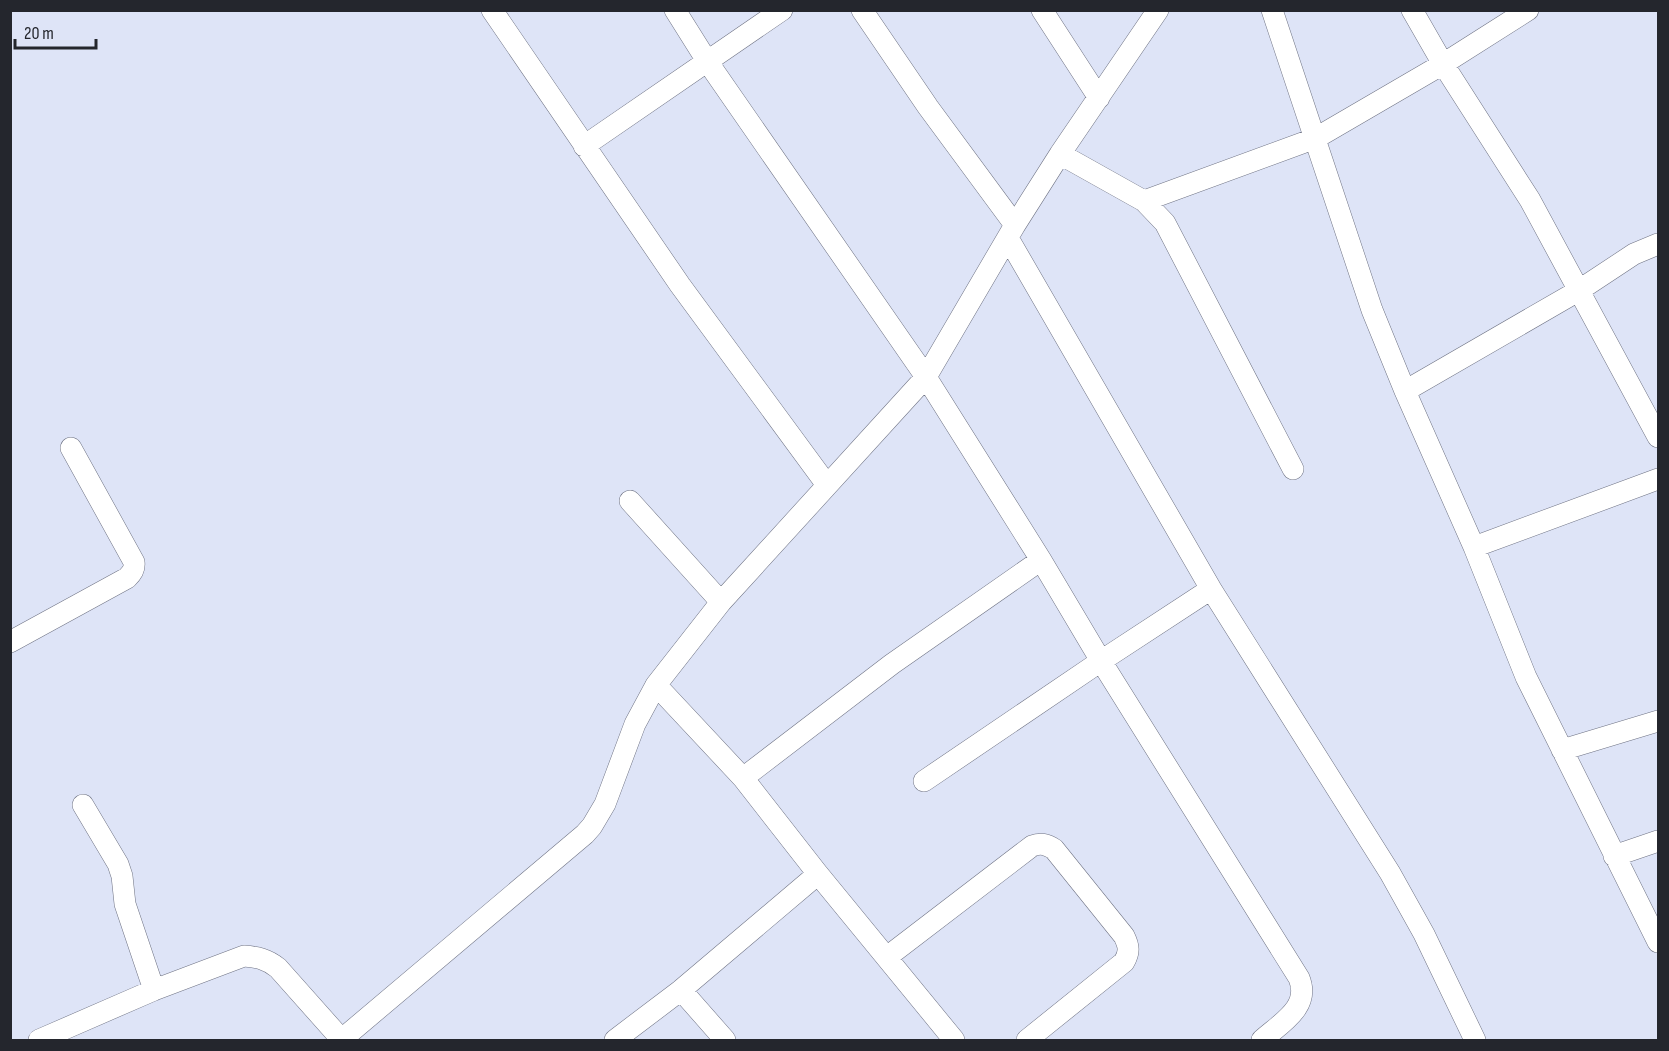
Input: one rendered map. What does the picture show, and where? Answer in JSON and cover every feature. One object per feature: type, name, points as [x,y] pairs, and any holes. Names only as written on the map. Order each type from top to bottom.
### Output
[{"type":"street","points":[[492,10],[680,285],[827,484]]},
{"type":"street","points":[[675,10],[707,61],[926,377],[1299,978],[1304,989],[1302,1000],[1296,1009],[1262,1041]]},
{"type":"street","points":[[584,146],[782,10]]},
{"type":"street","points":[[862,10],[1012,232],[1211,589],[1390,873],[1424,934],[1475,1041]]},
{"type":"street","points":[[1042,10],[1100,98]]},
{"type":"street","points":[[39,1041],[154,990],[244,956],[269,961],[278,968],[342,1040],[585,834],[604,804],[635,724],[656,685],[721,602],[926,377],[1060,154],[1158,10]]},
{"type":"street","points":[[1272,10],[1372,310],[1405,391],[1474,548],[1526,676],[1659,942]]},
{"type":"street","points":[[1412,10],[1443,64],[1530,200],[1659,437]]},
{"type":"street","points":[[1144,201],[1316,138],[1443,64],[1528,10]]},
{"type":"street","points":[[1060,154],[1144,201],[1164,224],[1293,469]]},
{"type":"street","points":[[1405,391],[1578,291],[1634,254],[1659,244]]},
{"type":"street","points":[[10,642],[127,578],[135,567],[71,447]]},
{"type":"street","points":[[1474,548],[1659,479]]},
{"type":"street","points":[[630,501],[721,602]]},
{"type":"street","points":[[743,778],[892,664],[1041,560]]},
{"type":"street","points":[[924,781],[1211,589]]},
{"type":"street","points":[[656,685],[743,778],[954,1041]]},
{"type":"street","points":[[1562,750],[1659,722]]},
{"type":"street","points":[[83,806],[118,864],[122,876],[125,904],[154,990]]},
{"type":"street","points":[[1614,856],[1659,841]]},
{"type":"street","points":[[887,957],[1032,846],[1047,845],[1054,849],[1124,936],[1129,954],[1124,963],[1028,1041]]},
{"type":"street","points":[[615,1041],[681,990],[818,874]]},
{"type":"street","points":[[681,990],[725,1041]]}]
